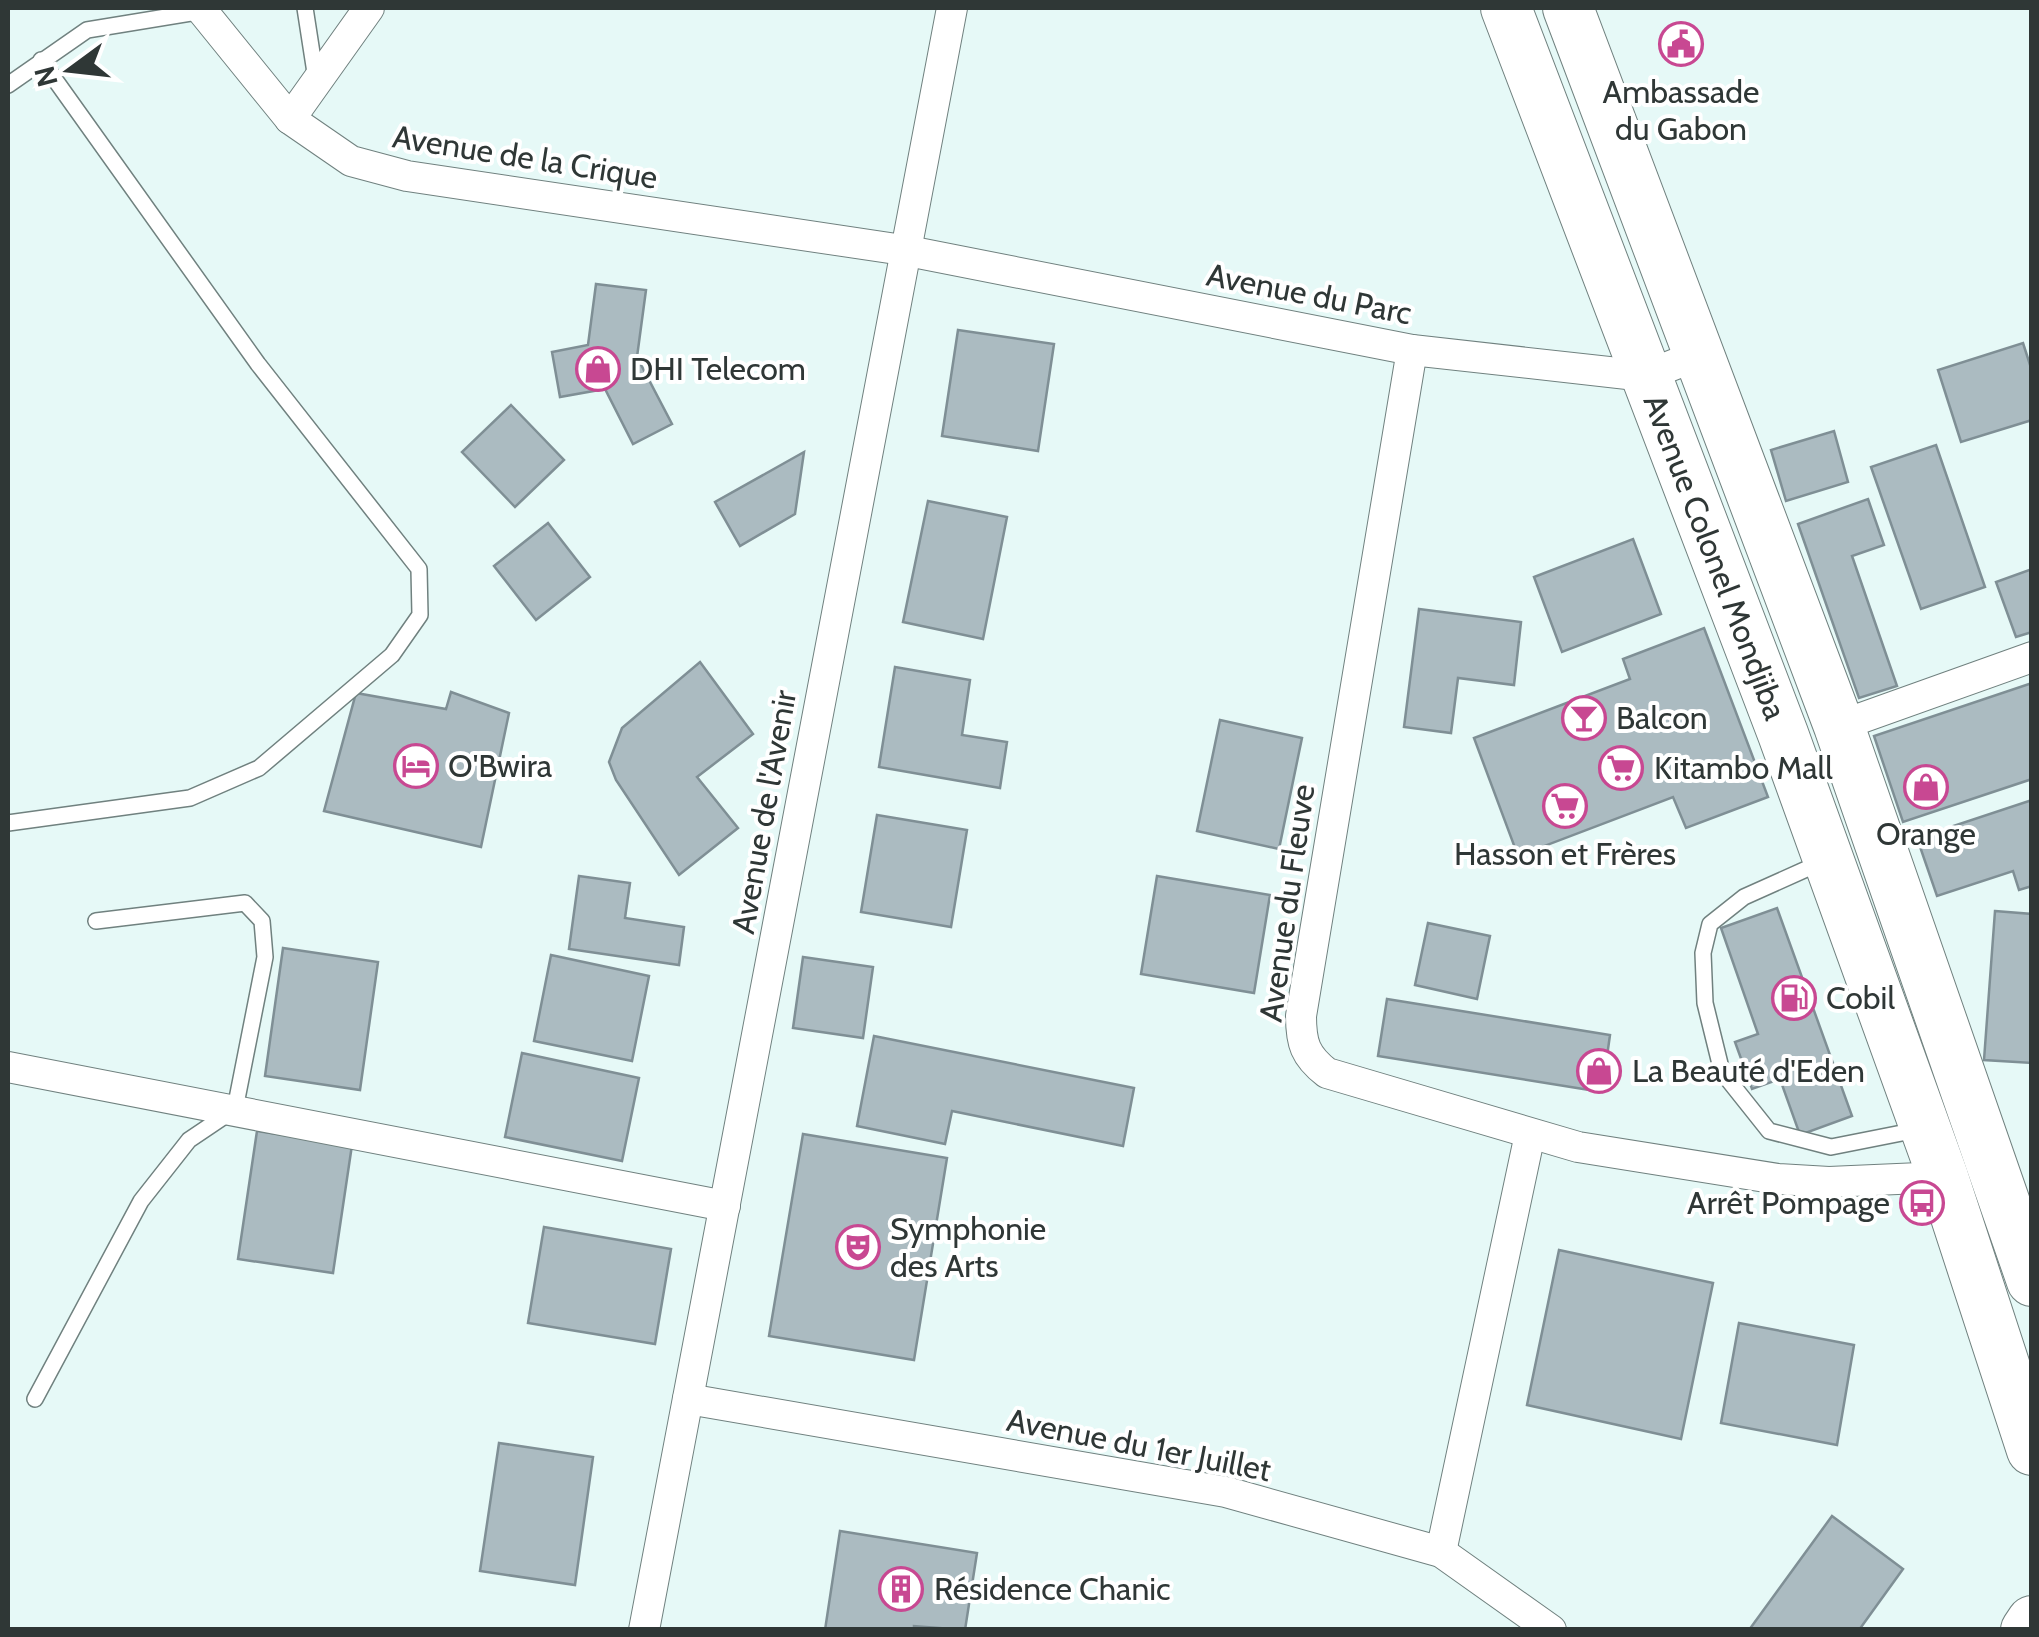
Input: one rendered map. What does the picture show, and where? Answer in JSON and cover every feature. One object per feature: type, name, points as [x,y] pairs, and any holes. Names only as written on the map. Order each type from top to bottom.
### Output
[{"type":"main road","name":"Avenue Colonel Mondjiba","points":[[1506,8],[1829,859],[1943,1177],[2032,1450]]},
{"type":"main road","name":"Avenue Colonel Mondjiba","points":[[1568,8],[2013,1174],[2032,1281]]},
{"type":"main road","points":[[1943,1177],[2013,1174]]},
{"type":"main road","points":[[2026,1630],[2032,1621]]},
{"type":"street","points":[[290,119],[369,8]]},
{"type":"street","name":"Avenue de l'Avenir","points":[[644,1630],[952,8]]},
{"type":"street","name":"Avenue de la Crique","points":[[202,9],[290,119],[351,161],[407,176],[903,250]]},
{"type":"street","name":"Avenue du Parc","points":[[903,250],[1412,350],[1645,376],[1701,354]]},
{"type":"street","name":"Avenue du Fleuve","points":[[1412,350],[1301,1039],[1308,1058],[1327,1073],[1578,1146],[1778,1178],[1829,1182],[1943,1177]]},
{"type":"street","points":[[1839,726],[2032,658]]},
{"type":"street","points":[[8,1067],[725,1206]]},
{"type":"street","points":[[1442,1552],[1530,1134]]},
{"type":"street","name":"Avenue du 1er Juillet","points":[[688,1399],[1226,1492],[1442,1552],[1550,1630]]},
{"type":"lane","points":[[305,8],[316,78]]},
{"type":"lane","points":[[8,86],[87,30],[202,9]]},
{"type":"lane","points":[[8,823],[190,798],[259,768],[392,654],[420,615],[420,569],[258,364],[42,60]]},
{"type":"lane","points":[[1829,859],[1744,896],[1710,924],[1703,953],[1706,1003],[1722,1072],[1769,1132],[1831,1147],[1926,1128]]},
{"type":"lane","points":[[36,1399],[141,1202],[190,1140],[234,1109],[265,957],[262,921],[245,903],[96,921]]},
{"type":"building","points":[[596,284],[646,290],[637,357],[672,424],[633,444],[605,389],[560,397],[552,352],[588,345]]},
{"type":"building","points":[[958,330],[1054,344],[1038,451],[942,436]]},
{"type":"building","points":[[2023,343],[2032,371],[2032,420],[1961,442],[1938,370]]},
{"type":"building","points":[[511,405],[564,460],[515,507],[462,452]]},
{"type":"building","points":[[1834,431],[1848,482],[1786,501],[1771,450]]},
{"type":"building","points":[[1936,445],[1985,587],[1921,609],[1871,467]]},
{"type":"building","points":[[804,452],[795,514],[740,546],[715,502]]},
{"type":"building","points":[[1868,499],[1884,545],[1852,556],[1897,686],[1859,698],[1798,524]]},
{"type":"building","points":[[928,501],[1007,517],[983,639],[903,622]]},
{"type":"building","points":[[548,523],[590,577],[536,620],[494,566]]},
{"type":"building","points":[[1633,539],[1661,614],[1562,652],[1534,577]]},
{"type":"building","points":[[2032,569],[2032,632],[2016,637],[1996,582]]},
{"type":"building","points":[[1419,609],[1521,622],[1514,685],[1458,678],[1451,733],[1404,727]]},
{"type":"building","name":"Kitambo Mall","points":[[1704,628],[1768,797],[1686,828],[1673,797],[1518,856],[1474,738],[1630,679],[1623,659]]},
{"type":"building","points":[[700,662],[753,734],[697,777],[738,828],[679,875],[616,780],[609,762],[622,728]]},
{"type":"building","points":[[895,667],[970,680],[962,735],[1007,742],[1000,788],[879,767]]},
{"type":"building","points":[[2032,683],[2032,779],[1903,822],[1874,736]]},
{"type":"building","points":[[451,692],[509,713],[481,847],[324,811],[356,693],[446,709]]},
{"type":"building","points":[[1220,720],[1302,738],[1279,849],[1197,831]]},
{"type":"building","points":[[2032,800],[2032,886],[2019,890],[2013,871],[1937,896],[1917,838]]},
{"type":"building","points":[[877,815],[967,830],[951,927],[861,912]]},
{"type":"building","points":[[579,876],[630,883],[625,918],[684,927],[679,965],[569,949]]},
{"type":"building","points":[[1157,876],[1270,895],[1254,993],[1141,974]]},
{"type":"building","points":[[1777,908],[1852,1116],[1800,1135],[1780,1079],[1752,1089],[1735,1042],[1758,1034],[1721,928]]},
{"type":"building","points":[[1995,911],[2032,914],[2032,1063],[1984,1060]]},
{"type":"building","points":[[1428,923],[1490,936],[1477,999],[1415,985]]},
{"type":"building","points":[[283,948],[378,962],[360,1090],[265,1076]]},
{"type":"building","points":[[551,955],[649,976],[632,1061],[534,1041]]},
{"type":"building","points":[[803,957],[873,967],[863,1038],[793,1028]]},
{"type":"building","points":[[1387,999],[1610,1035],[1602,1092],[1378,1056]]},
{"type":"building","points":[[874,1036],[1134,1088],[1123,1146],[952,1111],[945,1144],[857,1126]]},
{"type":"building","points":[[522,1053],[639,1078],[622,1161],[505,1137]]},
{"type":"building","points":[[257,1131],[352,1145],[333,1273],[238,1259]]},
{"type":"building","name":"Symphonie des Arts","points":[[803,1134],[947,1158],[914,1360],[769,1336]]},
{"type":"building","points":[[544,1227],[671,1249],[655,1344],[528,1323]]},
{"type":"building","points":[[1559,1250],[1713,1283],[1681,1439],[1527,1405]]},
{"type":"building","points":[[1739,1323],[1854,1345],[1837,1445],[1721,1423]]},
{"type":"building","points":[[499,1443],[593,1457],[575,1585],[480,1571]]},
{"type":"building","points":[[1832,1516],[1903,1569],[1859,1630],[1749,1630]]},
{"type":"building","name":"Résidence Chanic","points":[[840,1531],[977,1553],[965,1630],[914,1626],[914,1630],[825,1630]]},
{"type":"place","name":"Ambassade du Gabon","points":[[1681,44]]},
{"type":"place","name":"DHI Telecom","points":[[598,369]]},
{"type":"place","name":"Balcon","points":[[1584,718]]},
{"type":"place","name":"O'Bwira","points":[[416,766]]},
{"type":"place","name":"Kitambo Mall","points":[[1621,768]]},
{"type":"place","name":"Orange","points":[[1926,787]]},
{"type":"place","name":"Hasson et Frères","points":[[1565,806]]},
{"type":"place","name":"Cobil","points":[[1794,998]]},
{"type":"place","name":"La Beauté d'Eden","points":[[1599,1071]]},
{"type":"place","name":"Arrêt Pompage","points":[[1922,1203]]},
{"type":"place","name":"Symphonie des Arts","points":[[858,1247]]},
{"type":"place","name":"Résidence Chanic","points":[[901,1589]]}]
